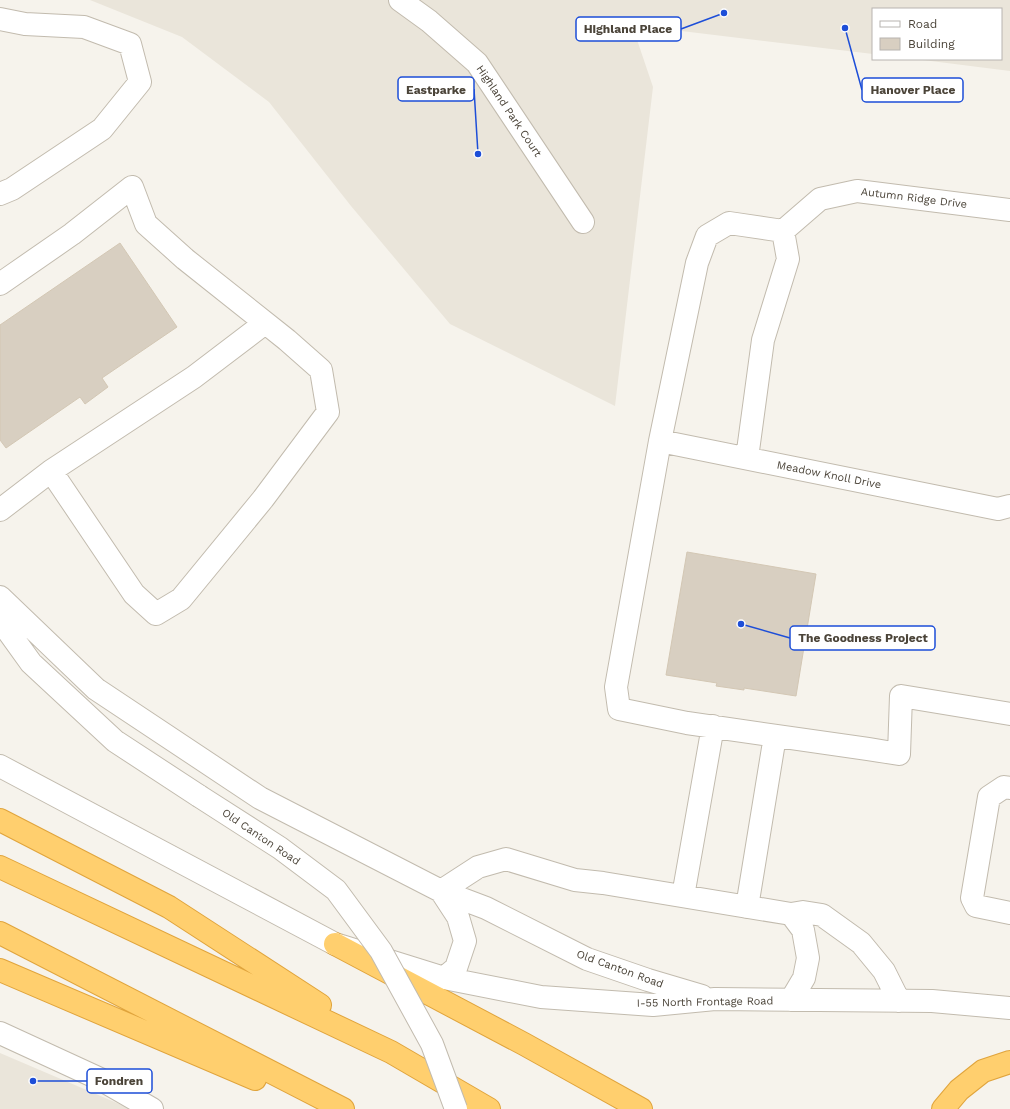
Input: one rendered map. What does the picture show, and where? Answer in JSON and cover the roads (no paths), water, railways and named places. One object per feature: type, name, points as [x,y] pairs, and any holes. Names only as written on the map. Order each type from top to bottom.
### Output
[{"type":"highway","points":[[0,820],[170,908],[391,1052],[489,1109]]},
{"type":"highway","points":[[0,867],[391,1052]]},
{"type":"highway","points":[[0,933],[343,1109]]},
{"type":"highway","points":[[335,944],[524,1044],[641,1109]]},
{"type":"highway","points":[[0,970],[326,1109]]},
{"type":"highway","points":[[943,1109],[959,1090],[983,1071],[1010,1062]]},
{"type":"street","name":"Highland Park Court","points":[[400,0],[429,21],[477,62],[583,222]]},
{"type":"street","points":[[0,19],[25,24],[84,27],[130,44],[140,82],[102,129],[12,188],[0,194]]},
{"type":"street","points":[[0,284],[72,234],[132,187],[146,224],[185,259],[265,323],[320,370],[328,412],[264,499],[181,599],[156,614],[134,594],[51,471]]},
{"type":"street","name":"Autumn Ridge Drive","points":[[783,231],[820,199],[857,191],[1010,210]]},
{"type":"street","points":[[747,458],[764,340],[788,259],[783,231],[729,223],[707,236],[697,263],[660,440],[616,687],[619,709],[775,736],[868,748],[899,754],[901,696],[1010,714]]},
{"type":"street","points":[[0,510],[51,471],[194,377],[265,323]]},
{"type":"street","name":"Meadow Knoll Drive","points":[[660,440],[1004,507]]},
{"type":"street","name":"Old Canton Road","points":[[0,597],[96,689],[260,798],[441,891],[486,908],[586,959],[714,1000]]},
{"type":"street","name":"Old Canton Road","points":[[0,620],[30,663],[115,741],[280,848],[336,890],[385,957],[432,1044],[456,1109]]},
{"type":"street","points":[[683,896],[713,726]]},
{"type":"street","points":[[747,907],[775,736]]},
{"type":"street","name":"I-55 North Frontage Road","points":[[0,766],[335,944],[444,978],[541,997],[653,1005],[714,1000],[932,1001],[1010,1008]]},
{"type":"street","points":[[1010,788],[1004,787],[989,797],[972,898],[976,906],[1010,913]]},
{"type":"street","points":[[441,891],[478,867],[506,859],[575,880],[603,883],[791,914],[803,912],[822,915],[861,943],[884,971],[899,1001]]},
{"type":"street","name":"Old Canton Road","points":[[441,891],[458,917],[465,941],[456,968],[444,978]]},
{"type":"street","points":[[791,914],[803,930],[808,958],[804,978],[791,1000]]},
{"type":"street","points":[[0,1033],[100,1079],[152,1109]]},
{"type":"place","name":"Highland Place","points":[[724,13]]},
{"type":"place","name":"Hanover Place","points":[[845,28]]},
{"type":"place","name":"Eastparke","points":[[478,154]]},
{"type":"place","name":"The Goodness Project","points":[[741,624]]},
{"type":"place","name":"Fondren","points":[[33,1081]]}]
